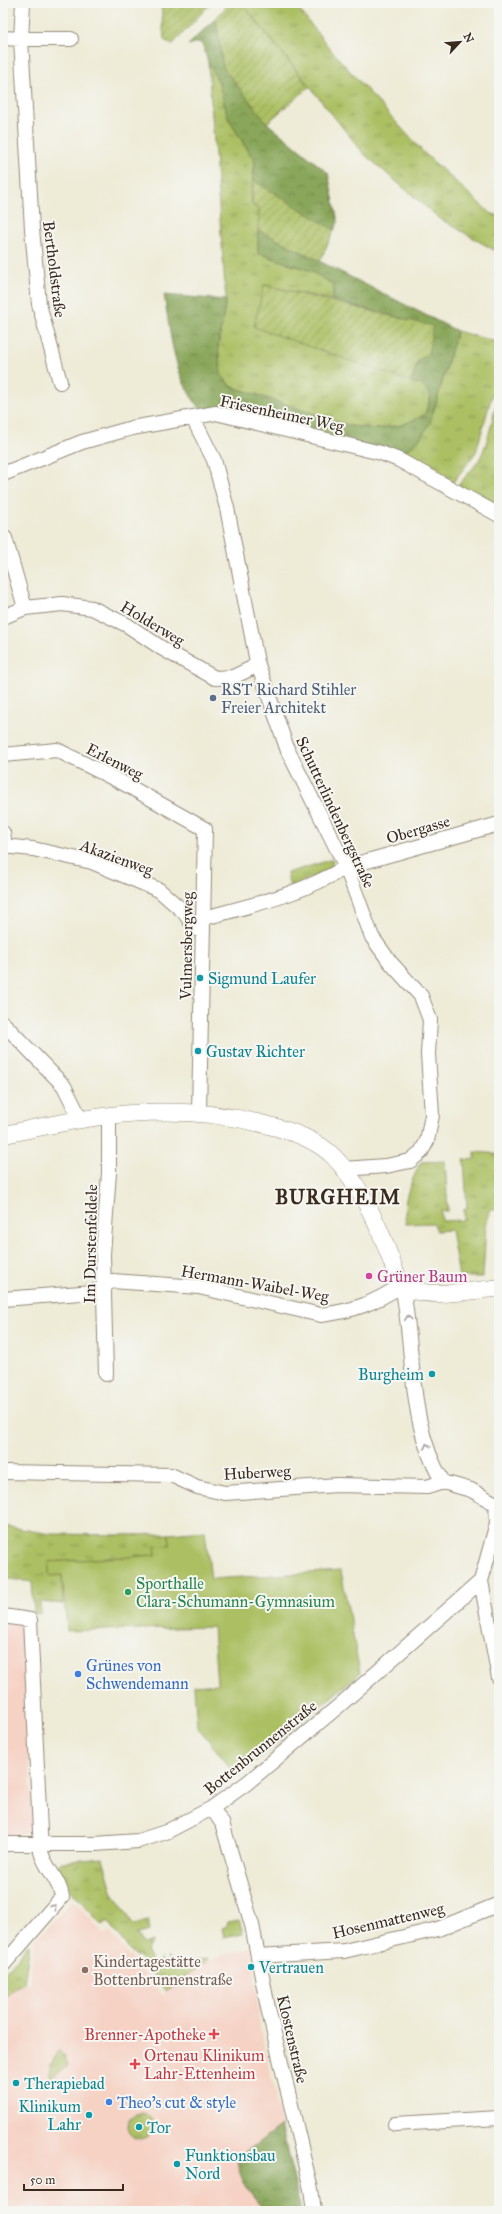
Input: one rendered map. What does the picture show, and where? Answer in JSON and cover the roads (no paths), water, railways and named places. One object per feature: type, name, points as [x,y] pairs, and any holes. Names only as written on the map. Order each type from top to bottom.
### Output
[{"type":"street","name":"Bertholdstraße","points":[[23,3],[21,39],[32,229],[40,304],[60,382]]},
{"type":"street","points":[[3,38],[71,39]]},
{"type":"street","name":"Friesenheimer Weg","points":[[3,474],[89,440],[132,428],[216,413],[381,453],[399,460],[499,515]]},
{"type":"street","name":"Schutterlindenbergstraße","points":[[193,418],[214,460],[227,508],[257,662],[288,752],[346,867],[372,937],[390,962],[421,996],[430,1020],[428,1054],[432,1115],[427,1141],[421,1152],[410,1161],[386,1166],[343,1169]]},
{"type":"street","points":[[5,538],[25,608]]},
{"type":"street","name":"Holderweg","points":[[3,617],[25,608],[62,604],[92,608],[128,625],[163,650],[215,678],[233,677],[252,668],[257,662]]},
{"type":"street","name":"Erlenweg","points":[[3,755],[57,750],[124,783],[205,829]]},
{"type":"street","name":"Obergasse","points":[[346,867],[499,824]]},
{"type":"street","name":"Vulmersbergweg","points":[[199,1112],[205,829]]},
{"type":"street","name":"Akazienweg","points":[[4,841],[92,862],[159,890],[184,912],[195,928],[203,932]]},
{"type":"street","points":[[204,918],[290,895],[326,880],[346,867]]},
{"type":"street","points":[[3,1023],[64,1086],[80,1118]]},
{"type":"street","points":[[3,1135],[80,1118],[108,1114],[154,1111],[199,1112],[242,1118],[300,1135],[318,1144],[335,1157],[359,1190],[371,1213],[402,1285],[407,1313],[417,1412],[433,1466],[443,1482],[471,1490],[497,1503],[497,1522],[481,1581],[499,1678]]},
{"type":"street","name":"Im Durstenfeldele","points":[[106,1374],[105,1284],[103,1254],[109,1173],[108,1114]]},
{"type":"street","name":"Hermann-Waibel-Weg","points":[[3,1299],[94,1292],[112,1281],[199,1287],[321,1315],[341,1312],[379,1300],[402,1285]]},
{"type":"street","points":[[402,1285],[417,1292],[436,1293],[499,1288]]},
{"type":"street","name":"Huberweg","points":[[3,1472],[171,1475],[197,1487],[225,1493],[336,1485],[426,1487],[443,1482]]},
{"type":"street","name":"Bottenbrunnenstraße","points":[[3,1844],[108,1843],[138,1841],[166,1832],[212,1808],[247,1783],[341,1704],[481,1581]]},
{"type":"street","points":[[3,1616],[30,1620],[40,1843],[45,1864],[56,1882],[62,1896],[3,1965]]},
{"type":"street","name":"Klostenstraße","points":[[212,1808],[222,1823],[252,1925],[268,2008],[314,2211]]},
{"type":"street","name":"Hosenmattenweg","points":[[258,1956],[344,1951],[438,1929],[499,1904]]},
{"type":"street","points":[[394,2124],[499,2118]]},
{"type":"place","name":"RST Richard Stihler Freier Architekt","points":[[213,698]]},
{"type":"place","name":"Sigmund Laufer","points":[[200,978]]},
{"type":"place","name":"Gustav Richter","points":[[198,1051]]},
{"type":"place","name":"Grüner Baum","points":[[369,1276]]},
{"type":"place","name":"Burgheim","points":[[432,1374]]},
{"type":"place","name":"Sporthalle Clara-Schumann-Gymnasium","points":[[128,1592]]},
{"type":"place","name":"Grünes von Schwendemann","points":[[78,1674]]},
{"type":"place","name":"Vertrauen","points":[[251,1967]]},
{"type":"place","name":"Kindertagestätte Bottenbrunnenstraße","points":[[85,1970]]},
{"type":"place","name":"Brenner-Apotheke","points":[[214,2034]]},
{"type":"place","name":"Ortenau Klinikum Lahr-Ettenheim","points":[[135,2064]]},
{"type":"place","name":"Therapiebad","points":[[16,2083]]},
{"type":"place","name":"Theo's cut & style","points":[[109,2102]]},
{"type":"place","name":"Klinikum Lahr","points":[[89,2115]]},
{"type":"place","name":"Tor","points":[[139,2127]]},
{"type":"place","name":"Funktionsbau Nord","points":[[177,2164]]},
{"type":"district","name":"BURGHEIM","points":[[338,1197]]}]
